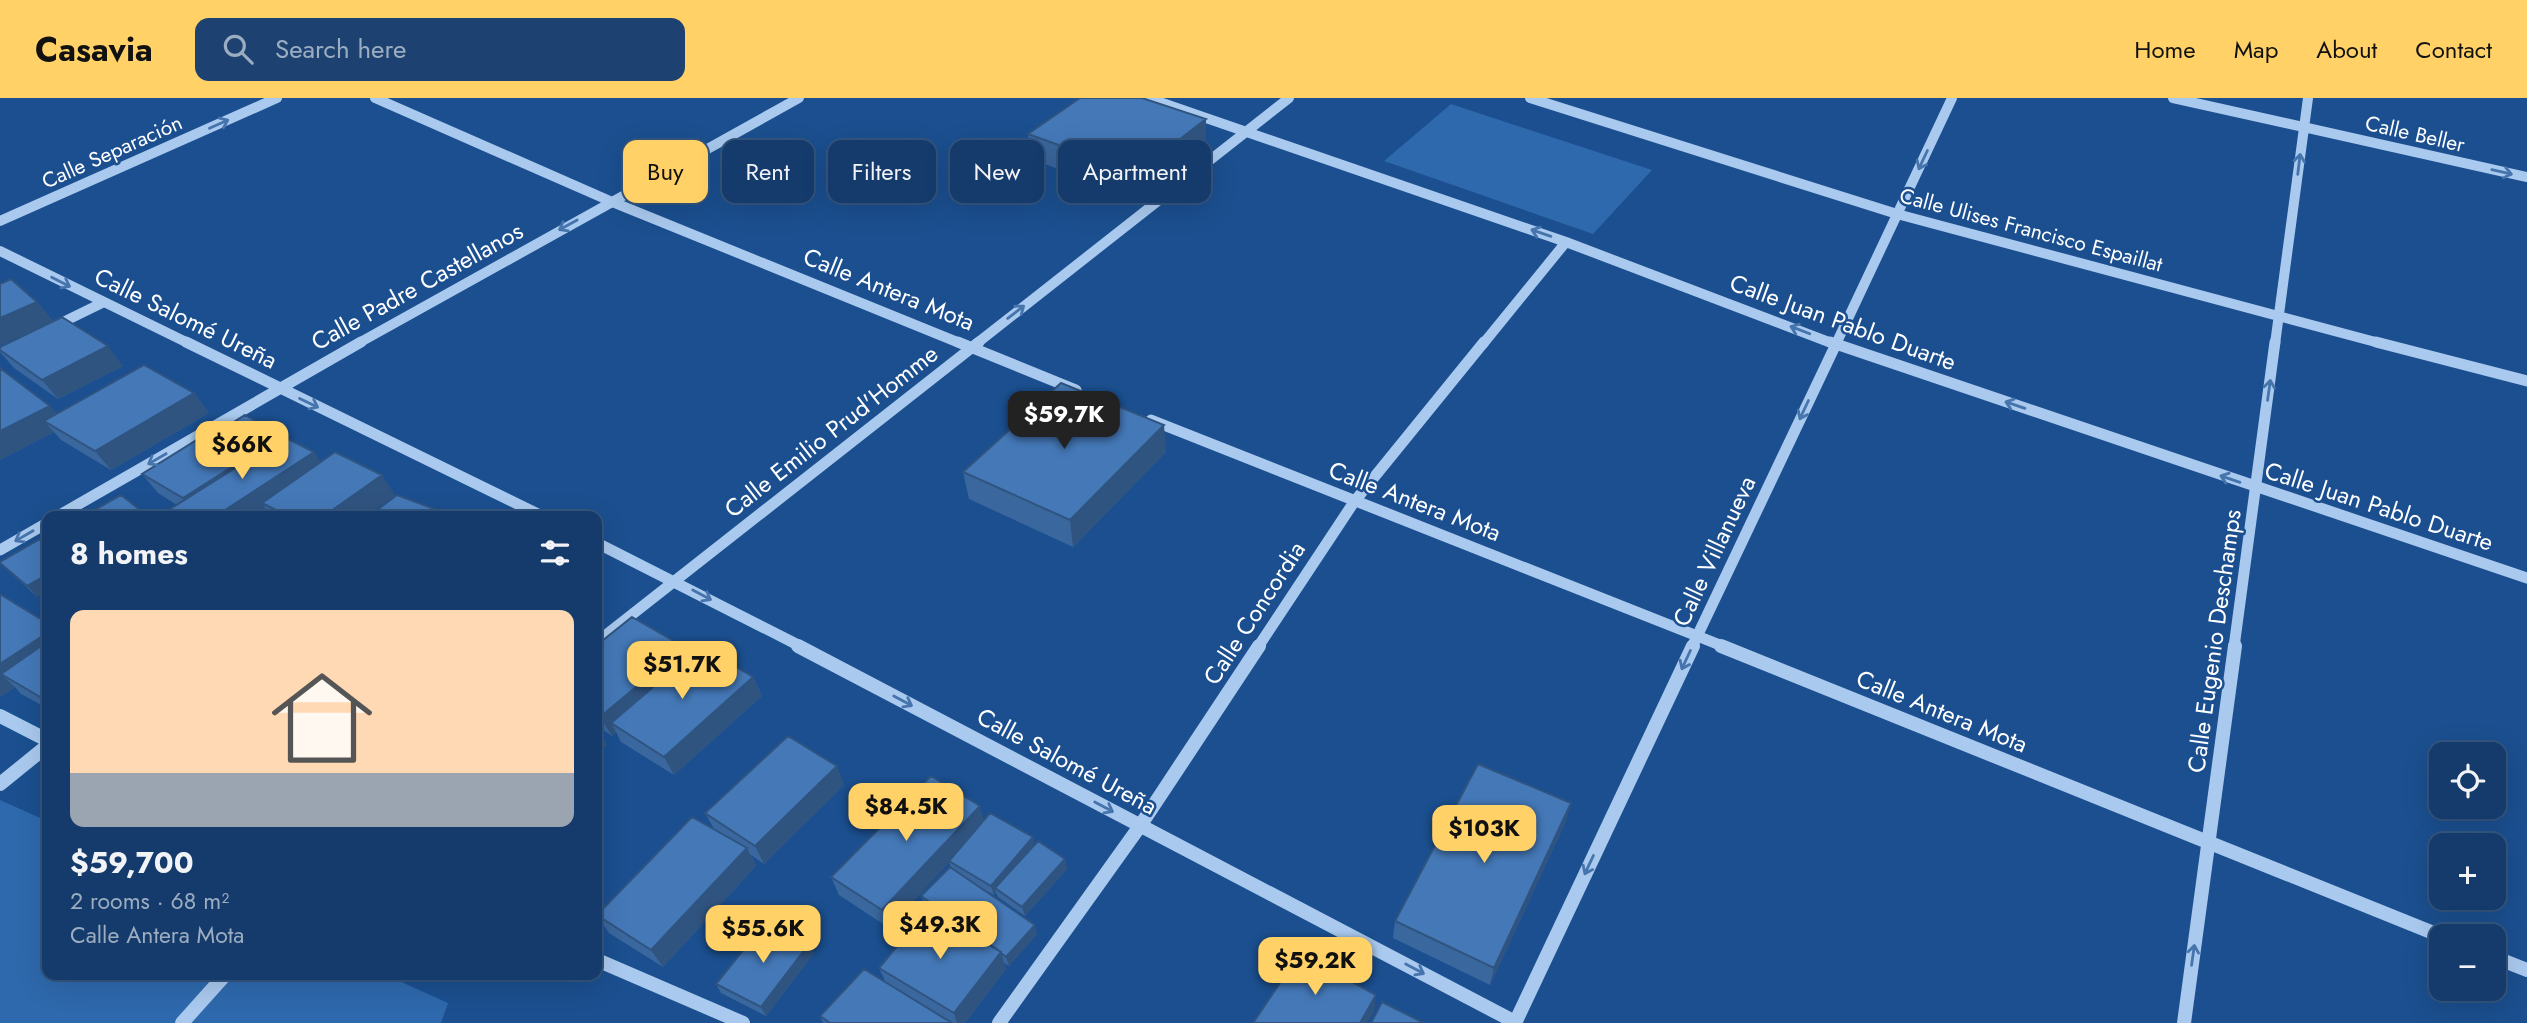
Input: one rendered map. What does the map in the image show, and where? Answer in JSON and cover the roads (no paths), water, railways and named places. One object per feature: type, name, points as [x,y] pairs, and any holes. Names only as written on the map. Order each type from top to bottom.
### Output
[{"type":"street","name":"Calle Separación","points":[[0,221],[277,98]]},
{"type":"street","name":"Calle Antera Mota","points":[[375,98],[610,201],[1086,394]]},
{"type":"street","name":"Calle Padre Castellanos","points":[[67,511],[278,388],[799,98]]},
{"type":"street","name":"Calle Juan Pablo Duarte","points":[[1148,98],[1566,242],[1835,344],[2527,578]]},
{"type":"street","name":"Calle Emilio Prud'Homme","points":[[602,638],[1289,98]]},
{"type":"street","name":"Calle Ulises Francisco Espaillat","points":[[1530,98],[1897,214],[2527,381]]},
{"type":"street","name":"Calle Villanueva","points":[[1515,1022],[1952,98]]},
{"type":"street","name":"Calle Beller","points":[[2173,98],[2527,177]]},
{"type":"street","name":"Calle Eugenio Deschamps","points":[[2184,1023],[2308,98]]},
{"type":"street","name":"Calle Concordia","points":[[999,1023],[1140,826],[1354,502],[1566,242]]},
{"type":"street","name":"Calle Salomé Ureña","points":[[0,251],[532,511]]},
{"type":"street","points":[[45,331],[102,303]]},
{"type":"street","name":"Calle Antera Mota","points":[[1137,414],[2429,931]]},
{"type":"street","points":[[0,550],[42,526]]},
{"type":"street","name":"Calle Salomé Ureña","points":[[602,545],[675,581],[1515,1022]]},
{"type":"street","points":[[0,716],[42,740]]},
{"type":"street","points":[[0,784],[42,747]]},
{"type":"street","points":[[602,962],[743,1023]]},
{"type":"street","points":[[2506,962],[2527,970]]},
{"type":"street","points":[[182,1023],[221,980]]}]
